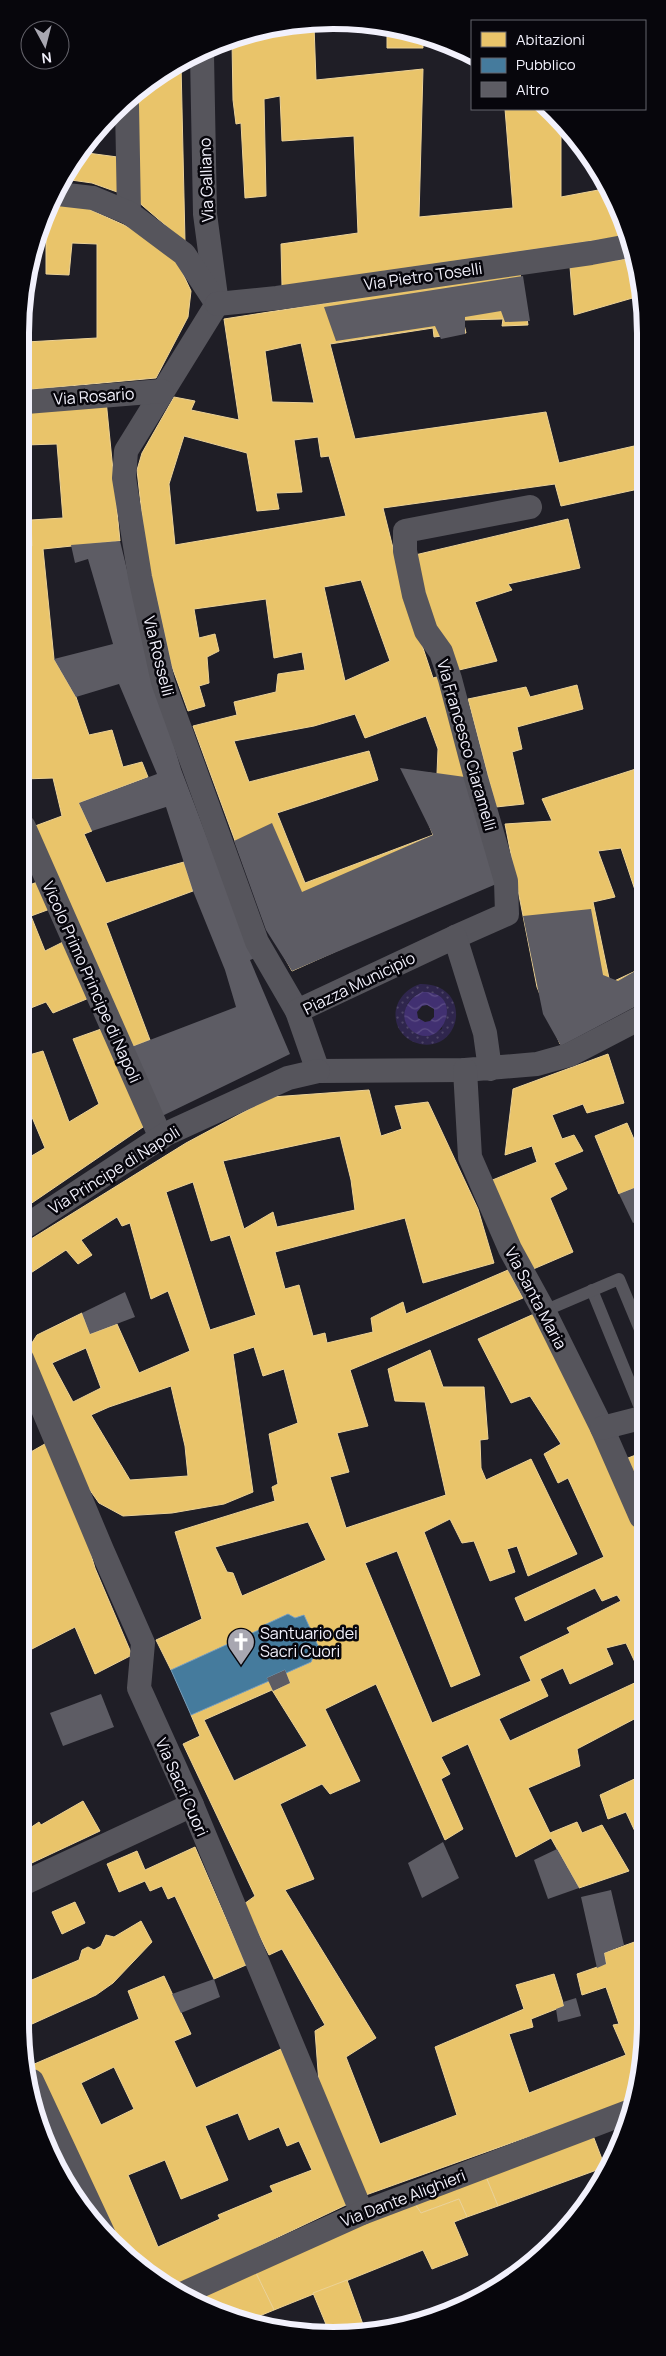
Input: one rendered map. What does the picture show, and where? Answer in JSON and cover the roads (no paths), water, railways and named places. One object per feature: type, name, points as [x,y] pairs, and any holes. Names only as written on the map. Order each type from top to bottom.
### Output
[{"type":"street","name":"Via Galliano","points":[[202,58],[206,214],[217,304]]},
{"type":"street","points":[[127,109],[130,213]]},
{"type":"street","points":[[62,194],[93,198],[130,213],[184,254],[217,304]]},
{"type":"street","name":"Via Pietro Toselli","points":[[217,304],[277,298],[625,247]]},
{"type":"street","name":"Via Rosselli","points":[[217,304],[126,451],[124,478],[140,577],[163,682],[258,942],[298,1011]]},
{"type":"street","name":"Via Rosario","points":[[29,402],[162,391]]},
{"type":"street","name":"Via Francesco Ciaramelli","points":[[455,937],[507,914],[506,881],[450,679],[440,652],[426,631],[414,595],[405,551],[405,531],[530,507]]},
{"type":"street","name":"Vicolo Primo Principe di Napoli","points":[[29,838],[161,1138]]},
{"type":"street","points":[[455,937],[485,1033],[490,1069]]},
{"type":"street","name":"Piazza Municipio","points":[[318,1071],[298,1011],[455,937]]},
{"type":"street","points":[[318,1071],[465,1070],[537,1064],[568,1055],[637,1020]]},
{"type":"street","name":"Via Santa Maria","points":[[465,1070],[470,1157],[510,1249],[544,1311],[602,1428],[637,1508]]},
{"type":"street","name":"Via Principe di Napoli","points":[[29,1224],[161,1138],[288,1078],[318,1071]]},
{"type":"street","name":"Via Sacri Cuori","points":[[29,1376],[143,1643],[139,1688],[192,1805],[362,2213]]},
{"type":"street","points":[[602,1428],[637,1419]]},
{"type":"street","points":[[29,1881],[192,1805]]},
{"type":"street","points":[[37,2091],[90,2206]]},
{"type":"street","name":"Via Dante Alighieri","points":[[189,2291],[362,2213],[623,2114]]},
{"type":"lane","points":[[544,1311],[619,1279],[637,1322]]},
{"type":"lane","points":[[592,1290],[637,1400]]},
{"type":"water","points":[[422,992],[436,994],[444,1001],[447,1010],[445,1020],[440,1029],[432,1035],[422,1036],[411,1030],[407,1025],[404,1014],[406,1008],[408,1003]],"holes":[[[427,1005],[434,1009],[434,1017],[430,1021],[425,1022],[418,1018],[417,1012],[422,1006]]]},
{"type":"place","name":"Santuario dei Sacri Cuori","points":[[241,1666]]}]
